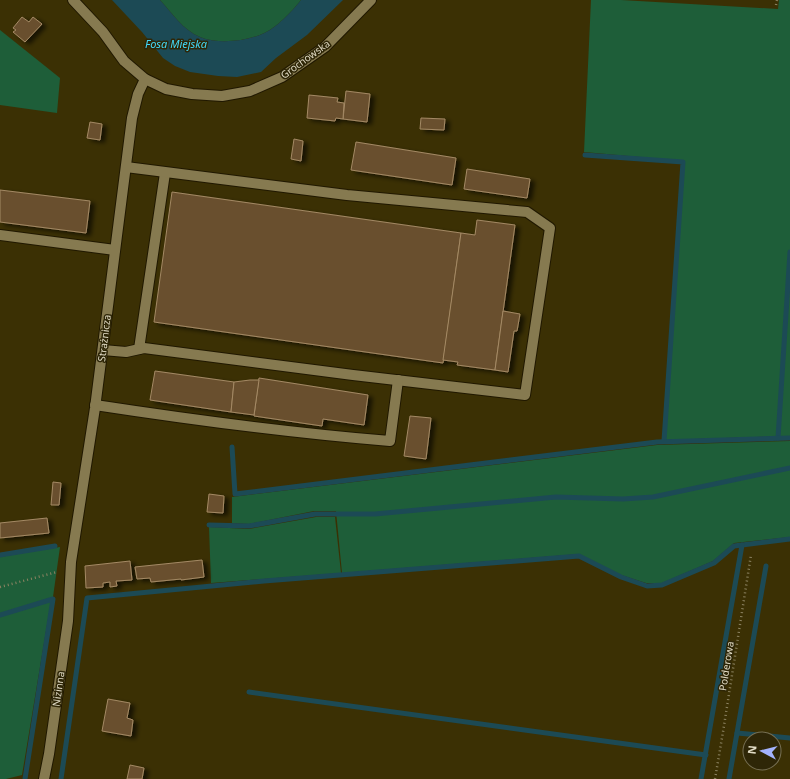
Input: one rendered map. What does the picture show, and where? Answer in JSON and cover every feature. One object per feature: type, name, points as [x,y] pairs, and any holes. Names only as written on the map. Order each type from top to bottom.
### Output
[{"type":"street","name":"Grochowska","points":[[73,0],[103,32],[124,61],[145,79],[166,89],[192,94],[222,96],[250,91],[282,77],[325,47],[371,0]]},
{"type":"street","name":"Strażnicza","points":[[70,598],[70,568],[103,350],[132,118],[138,94],[145,79]]},
{"type":"street","points":[[103,350],[126,352],[144,348],[526,395],[550,228],[527,212],[347,195],[126,167]]},
{"type":"street","points":[[139,349],[165,173]]},
{"type":"street","points":[[0,235],[115,250]]},
{"type":"street","points":[[95,405],[238,426],[344,438],[390,441],[398,380]]},
{"type":"street","name":"Nizinna","points":[[44,779],[49,754],[70,598]]},
{"type":"path","points":[[776,5],[777,0]]},
{"type":"path","name":"Polderowa","points":[[715,779],[751,556]]},
{"type":"path","points":[[0,587],[70,568]]},
{"type":"green space","points":[[160,0],[301,0],[281,21],[268,31],[253,37],[235,41],[216,41],[200,37],[188,30]]},
{"type":"green space","points":[[591,0],[621,0],[778,9],[779,0],[790,0],[790,436],[665,440],[684,161],[584,152]]},
{"type":"green space","points":[[0,30],[60,78],[57,113],[0,105]]},
{"type":"green space","points":[[790,441],[790,537],[734,543],[713,561],[662,583],[646,583],[618,574],[579,554],[342,573],[336,511],[314,511],[249,524],[232,523],[232,497],[657,445]]},
{"type":"green space","points":[[316,517],[335,517],[341,573],[211,583],[209,527],[249,529]]},
{"type":"green space","points":[[60,547],[53,597],[0,614],[0,557]]},
{"type":"green space","points":[[51,601],[22,775],[0,779],[0,617]]},
{"type":"water","name":"Fosa Miejska","points":[[112,0],[160,0],[178,21],[194,34],[216,41],[235,41],[253,37],[272,29],[301,0],[343,0],[307,35],[276,58],[261,72],[237,77],[190,72],[175,66],[163,58],[142,32]]},
{"type":"building","points":[[22,17],[29,22],[33,17],[42,24],[25,42],[13,32],[16,30],[13,28]]},
{"type":"building","points":[[346,91],[370,94],[367,122],[343,119]]},
{"type":"building","points":[[309,95],[338,98],[337,102],[344,103],[343,119],[336,118],[335,121],[307,118]]},
{"type":"building","points":[[421,118],[445,119],[444,130],[420,129]]},
{"type":"building","points":[[90,122],[102,124],[100,140],[87,138]]},
{"type":"building","points":[[294,139],[303,141],[301,161],[291,159]]},
{"type":"building","points":[[356,142],[456,158],[452,185],[351,170]]},
{"type":"building","points":[[467,169],[530,179],[527,198],[464,189]]},
{"type":"building","points":[[0,190],[90,201],[86,233],[0,222]]},
{"type":"building","points":[[172,192],[461,233],[443,363],[154,322]]},
{"type":"building","points":[[477,220],[515,225],[495,370],[457,365],[458,362],[443,360],[461,233],[475,235]]},
{"type":"building","points":[[503,311],[520,314],[517,331],[514,331],[508,372],[495,370]]},
{"type":"building","points":[[155,371],[234,382],[231,412],[150,400]]},
{"type":"building","points":[[259,378],[368,395],[364,425],[323,419],[322,426],[254,416]]},
{"type":"building","points":[[259,380],[254,415],[231,412],[234,382]]},
{"type":"building","points":[[410,416],[431,418],[426,459],[404,456]]},
{"type":"building","points":[[53,482],[61,483],[59,505],[51,505]]},
{"type":"building","points":[[209,494],[224,496],[223,513],[207,512]]},
{"type":"building","points":[[47,518],[49,533],[0,538],[0,523]]},
{"type":"building","points":[[202,560],[204,577],[151,582],[150,578],[137,579],[135,567]]},
{"type":"building","points":[[130,561],[132,580],[116,581],[117,586],[110,587],[110,582],[103,583],[103,587],[86,588],[85,566]]},
{"type":"building","points":[[108,699],[130,703],[127,718],[133,720],[131,736],[102,731]]},
{"type":"building","points":[[130,765],[144,768],[142,779],[127,779]]},
{"type":"waterway","points":[[585,155],[683,162],[664,441]]},
{"type":"waterway","points":[[778,438],[790,252]]},
{"type":"waterway","points":[[232,447],[235,494],[657,442],[790,438]]},
{"type":"waterway","points":[[209,525],[249,526],[315,514],[375,514],[556,497],[623,499],[653,497],[790,468]]},
{"type":"waterway","points":[[61,779],[87,598],[264,581],[579,556],[621,577],[647,586],[662,585],[714,563],[734,546],[790,539]]},
{"type":"waterway","points":[[701,779],[742,545]]},
{"type":"waterway","points":[[0,555],[55,546]]},
{"type":"waterway","points":[[729,779],[766,566]]},
{"type":"waterway","points":[[0,615],[53,599],[25,779]]},
{"type":"waterway","points":[[249,692],[706,755]]},
{"type":"waterway","points":[[737,733],[790,738]]}]
